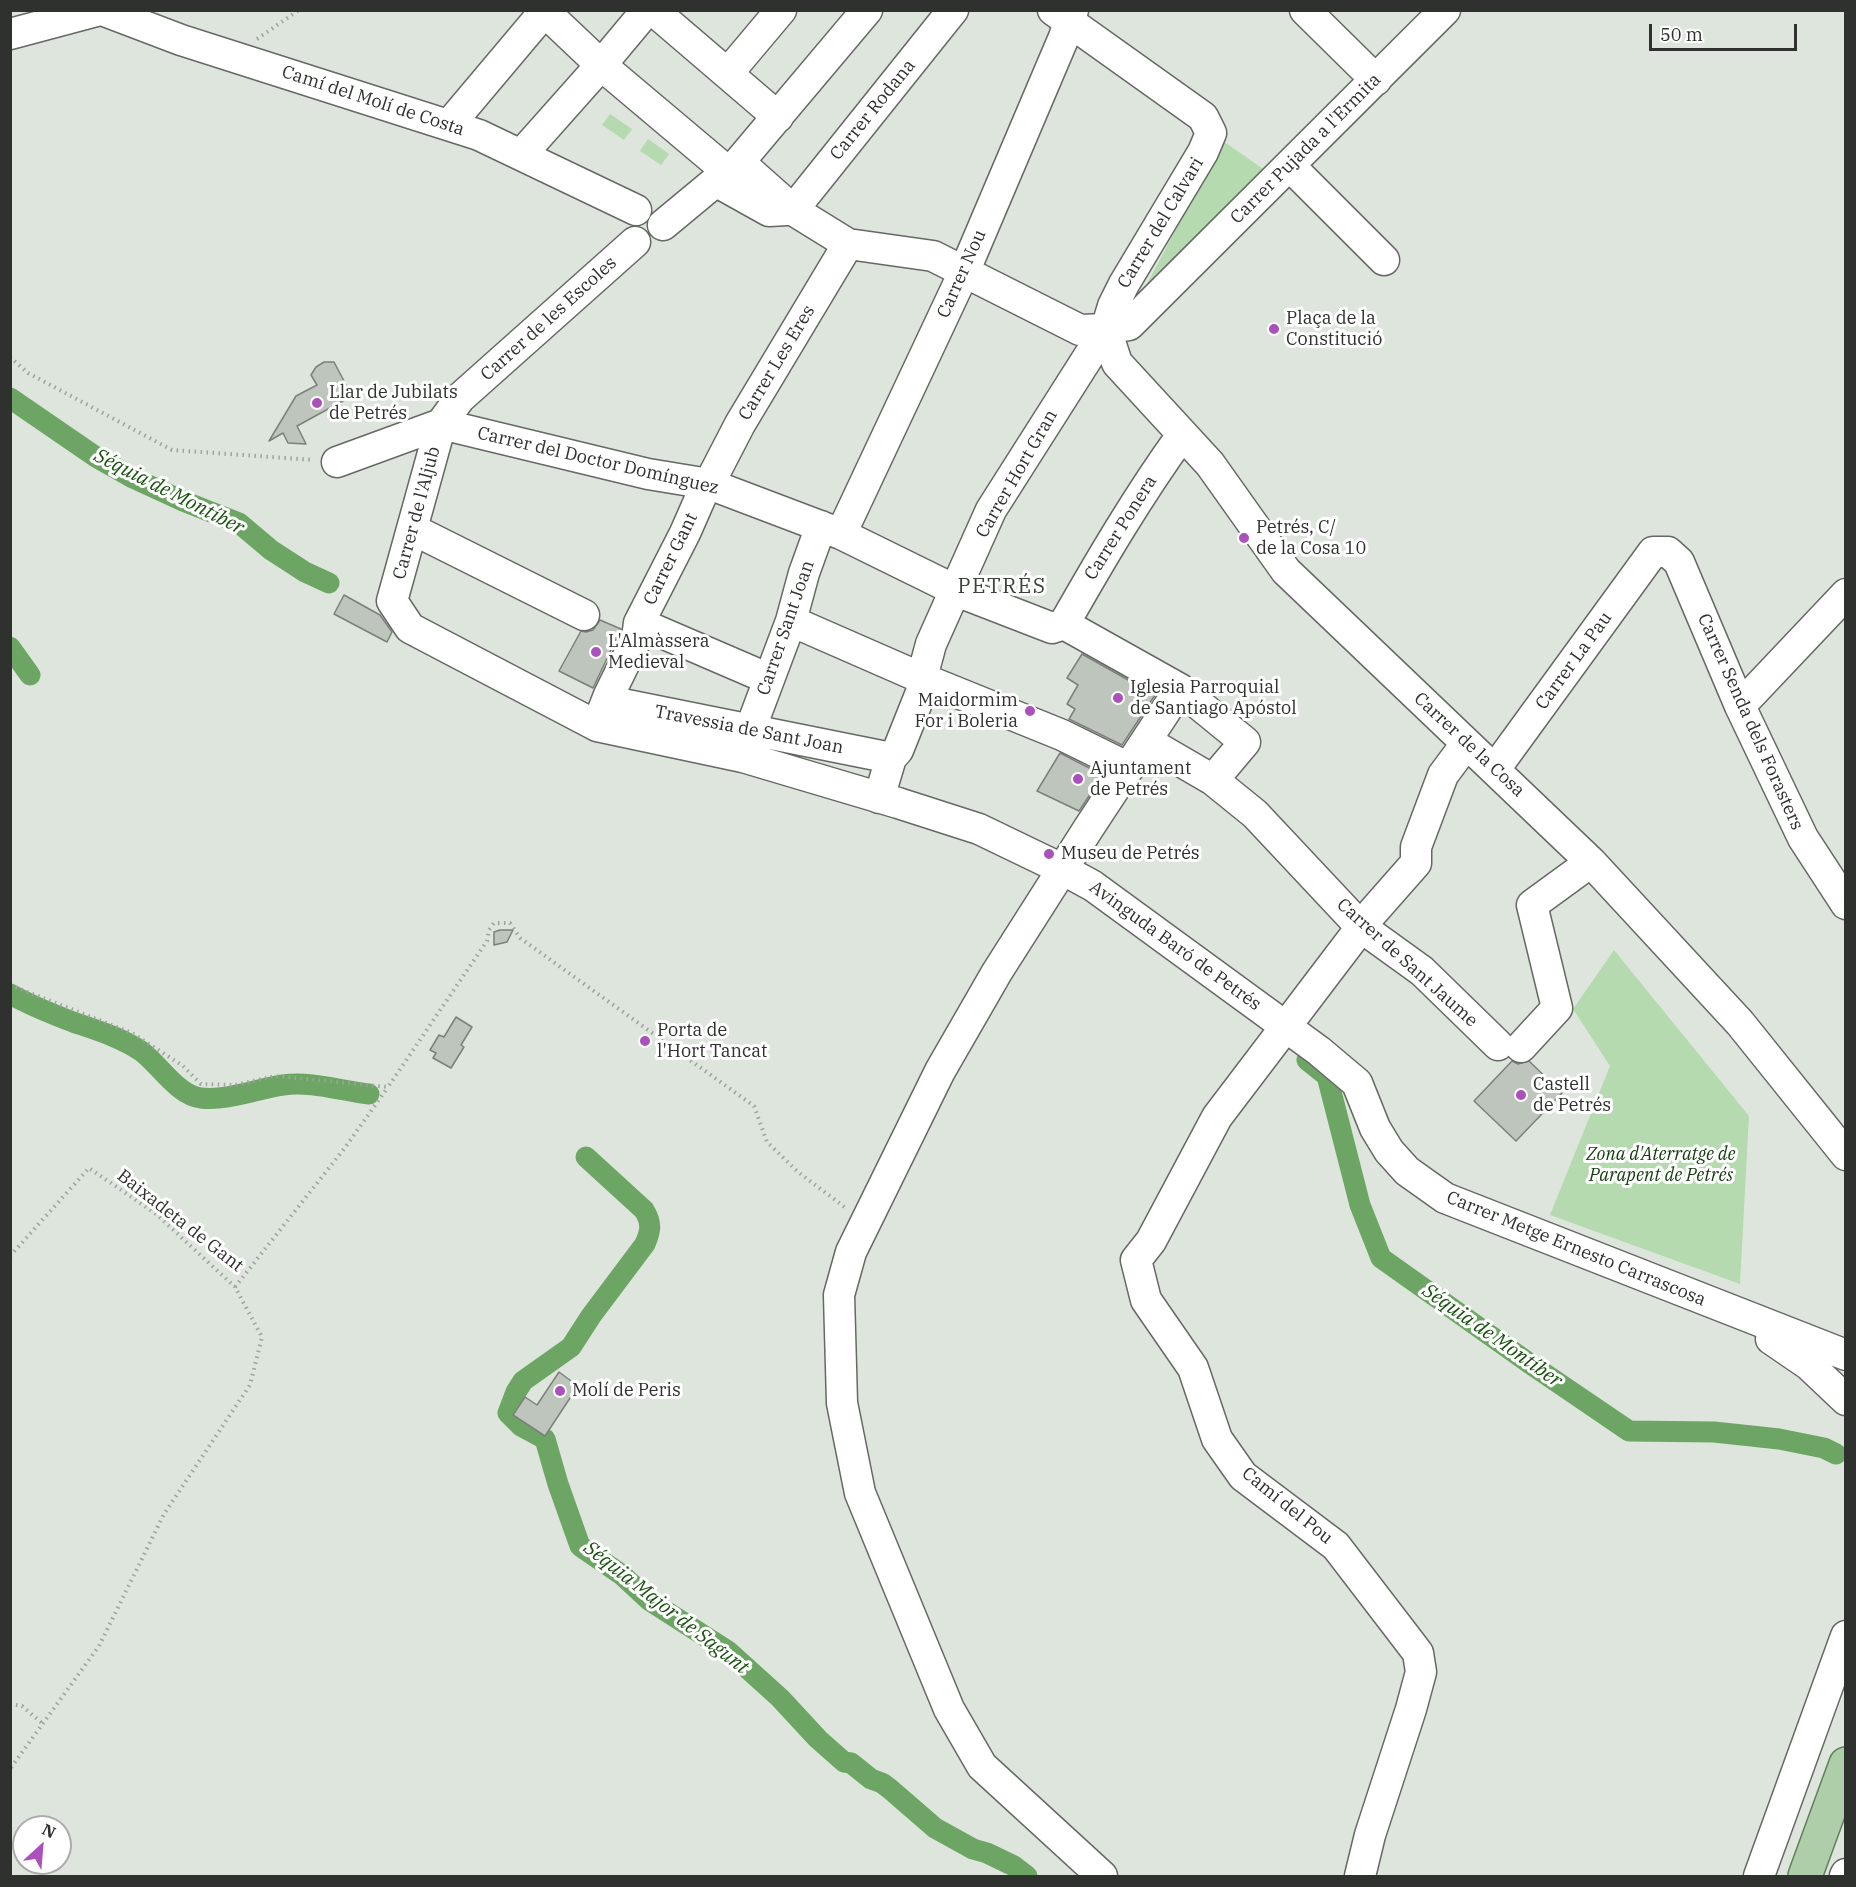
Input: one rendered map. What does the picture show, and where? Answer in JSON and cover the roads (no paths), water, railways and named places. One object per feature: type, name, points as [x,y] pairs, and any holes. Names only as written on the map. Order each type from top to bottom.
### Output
[{"type":"main road","points":[[1805,1876],[1845,1764]]},
{"type":"street","name":"Camí del Molí de Costa","points":[[10,34],[101,10],[181,40],[479,135],[636,210]]},
{"type":"street","points":[[521,155],[647,10]]},
{"type":"street","points":[[653,10],[778,117]]},
{"type":"street","points":[[728,73],[782,10]]},
{"type":"street","points":[[663,225],[728,172],[778,117],[867,10]]},
{"type":"street","name":"Carrer Rodana","points":[[793,210],[952,10]]},
{"type":"street","points":[[1305,10],[1376,80]]},
{"type":"street","name":"Carrer Pujada a l'Ermita","points":[[1106,329],[1128,325],[1445,10]]},
{"type":"street","points":[[449,125],[544,11],[601,65],[728,172],[848,244],[933,256],[965,270],[1080,330],[1106,329]]},
{"type":"street","name":"Carrer del Calvari","points":[[1065,15],[1203,117],[1211,133],[1203,152],[1113,306],[1106,329]]},
{"type":"street","name":"Carrer Nou","points":[[831,530],[965,270],[1065,15]]},
{"type":"street","points":[[1290,166],[1384,260]]},
{"type":"street","points":[[647,208],[660,216],[663,225],[661,235],[653,243],[643,244],[636,242],[630,236],[626,226],[629,217],[636,210],[647,208]]},
{"type":"street","name":"Carrer de les Escoles","points":[[441,424],[460,398],[636,242]]},
{"type":"street","name":"Carrer Les Eres","points":[[709,484],[740,424],[848,244]]},
{"type":"street","points":[[1137,263],[1146,278],[1155,285],[1167,288]]},
{"type":"street","name":"Carrer de la Cosa","points":[[1106,329],[1117,363],[1210,464],[1286,572],[1591,862],[1740,1023],[1845,1155]]},
{"type":"street","name":"Carrer Hort Gran","points":[[879,798],[891,758],[898,750],[926,680],[924,670],[931,644],[991,510],[1106,329]]},
{"type":"street","points":[[337,462],[441,424]]},
{"type":"street","name":"Carrer del Doctor Domínguez","points":[[441,424],[572,457],[648,474],[709,484],[831,530],[954,589],[1052,628],[1064,624],[1180,690],[1245,742],[1214,780]]},
{"type":"street","name":"Carrer de l'Aljub","points":[[441,424],[392,601],[410,628],[602,714]]},
{"type":"street","name":"Carrer Ponera","points":[[1064,624],[1149,480],[1182,435]]},
{"type":"street","name":"Carrer Gant","points":[[602,714],[637,638],[639,623],[709,484]]},
{"type":"street","points":[[412,529],[584,615]]},
{"type":"street","name":"Carrer Sant Joan","points":[[750,730],[791,621],[804,573],[831,530]]},
{"type":"street","name":"Carrer Senda dels Forasters","points":[[1653,552],[1668,552],[1679,562],[1740,706],[1803,838],[1845,903]]},
{"type":"street","name":"Carrer La Pau","points":[[1495,770],[1653,552]]},
{"type":"street","points":[[1740,706],[1845,594]]},
{"type":"street","points":[[791,621],[926,680],[1062,735],[1129,768]]},
{"type":"street","points":[[639,623],[769,679]]},
{"type":"street","points":[[1102,1876],[982,1766],[949,1708],[860,1493],[842,1403],[839,1295],[851,1252],[940,1071],[997,972],[1180,690]]},
{"type":"street","name":"Travessia de Sant Joan","points":[[602,714],[750,730],[891,758]]},
{"type":"street","name":"Avinguda Baró de Petrés","points":[[602,714],[979,829],[1093,886],[1286,1026]]},
{"type":"street","name":"Carrer de Sant Jaume","points":[[1146,741],[1214,780],[1255,814],[1361,927],[1422,971],[1509,1046],[1557,1008],[1532,905],[1591,862]]},
{"type":"street","name":"Camí del Pou","points":[[1360,1876],[1370,1835],[1421,1672],[1418,1653],[1336,1546],[1243,1476],[1217,1439],[1193,1368],[1146,1300],[1136,1260],[1151,1241],[1217,1117],[1361,927],[1416,863],[1416,847],[1443,775],[1466,744]]},
{"type":"street","name":"Carrer Metge Ernesto Carrascosa","points":[[1286,1026],[1357,1083],[1375,1128],[1389,1151],[1407,1171],[1445,1198],[1729,1310]]},
{"type":"street","points":[[1729,1310],[1845,1355]]},
{"type":"street","points":[[1729,1310],[1809,1365],[1845,1400]]},
{"type":"street","points":[[1759,1876],[1845,1636]]},
{"type":"waterway","name":"Séquia de Montíber","points":[[10,398],[96,457],[133,478],[239,523],[271,550],[305,572],[329,583]]},
{"type":"waterway","points":[[10,647],[30,675]]},
{"type":"waterway","name":"Séquia Major de Sagunt","points":[[10,994],[49,1013],[108,1034],[133,1046],[148,1057],[184,1092],[193,1096],[221,1098],[294,1084],[316,1085],[369,1094]]},
{"type":"waterway","name":"Séquia de Montíber","points":[[1307,1060],[1327,1076],[1360,1205],[1381,1258],[1629,1431],[1714,1432],[1779,1439],[1824,1448],[1836,1454]]},
{"type":"waterway","name":"Séquia Major de Sagunt","points":[[586,1157],[644,1210],[650,1227],[648,1235],[645,1244],[591,1316],[571,1347],[523,1381],[508,1413],[521,1426],[545,1439],[580,1546],[622,1575],[650,1601],[728,1651],[780,1698],[818,1739],[844,1762],[851,1763],[871,1779],[882,1783],[935,1828],[973,1849],[1014,1866],[1027,1876]]},
{"type":"place","name":"Plaça de la Constitució","points":[[1274,329]]},
{"type":"place","name":"Llar de Jubilats de Petrés","points":[[317,403]]},
{"type":"place","name":"Petrés, C/ de la Cosa 10","points":[[1244,538]]},
{"type":"place","name":"L'Almàssera Medieval","points":[[596,652]]},
{"type":"place","name":"Iglesia Parroquial de Santiago Apóstol","points":[[1118,698]]},
{"type":"place","name":"Maidormim For i Boleria","points":[[1030,711]]},
{"type":"place","name":"Ajuntament de Petrés","points":[[1078,779]]},
{"type":"place","name":"Museu de Petrés","points":[[1049,854]]},
{"type":"place","name":"Porta de l'Hort Tancat","points":[[645,1041]]},
{"type":"place","name":"Castell de Petrés","points":[[1521,1095]]},
{"type":"place","name":"Molí de Peris","points":[[560,1391]]},
{"type":"district","name":"PETRÉS","points":[[1002,587]]},
{"type":"park label","name":"Zona d'Aterratge de Parapent de Petrés","points":[[1661,1165]]}]
